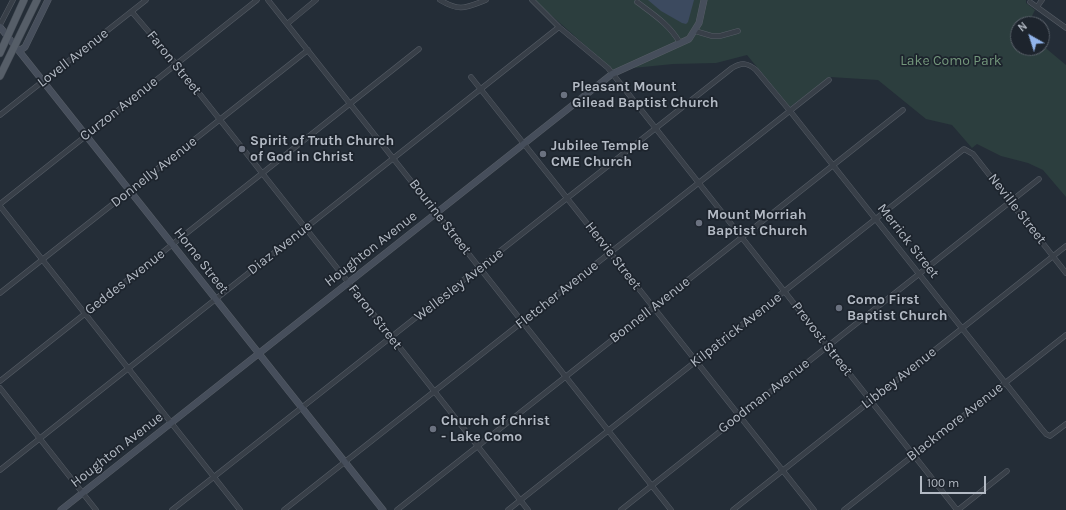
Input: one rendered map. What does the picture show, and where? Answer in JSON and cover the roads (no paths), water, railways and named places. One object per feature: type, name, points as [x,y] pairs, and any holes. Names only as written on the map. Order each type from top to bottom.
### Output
[{"type":"main road","points":[[0,53],[24,0]]},
{"type":"main road","points":[[0,76],[17,48],[37,0]]},
{"type":"street","points":[[0,26],[13,0]]},
{"type":"street","points":[[17,48],[25,47],[48,0]]},
{"type":"street","name":"Lovell Avenue","points":[[0,115],[146,0]]},
{"type":"street","name":"Curzon Avenue","points":[[0,205],[257,0]]},
{"type":"street","name":"Bourine Street","points":[[268,0],[671,510]]},
{"type":"street","points":[[287,24],[316,0]]},
{"type":"street","points":[[440,0],[459,8],[467,7],[486,0]]},
{"type":"street","name":"Prevost Street","points":[[532,0],[559,27],[608,68],[957,510]]},
{"type":"street","name":"Houghton Avenue","points":[[61,510],[612,74],[689,39],[700,18],[704,0]]},
{"type":"street","points":[[1037,7],[1042,0]]},
{"type":"street","points":[[637,2],[668,26],[675,33],[680,43]]},
{"type":"street","points":[[1030,2],[1066,28]]},
{"type":"street","name":"Faron Street","points":[[132,12],[176,64],[528,510]]},
{"type":"street","name":"Horne Street","points":[[0,26],[383,510]]},
{"type":"street","name":"Diaz Avenue","points":[[0,470],[559,27]]},
{"type":"street","points":[[694,31],[712,36],[720,36],[738,31]]},
{"type":"street","name":"Geddes Avenue","points":[[0,381],[419,49]]},
{"type":"street","name":"Donnelly Avenue","points":[[0,293],[308,50]]},
{"type":"street","name":"Wellesley Avenue","points":[[172,510],[568,199],[732,68],[738,64],[746,64]]},
{"type":"street","name":"Merrick Street","points":[[746,64],[750,65],[756,70],[790,111],[1040,428],[1050,436],[1066,424]]},
{"type":"street","name":"Hervie Street","points":[[471,77],[814,510]]},
{"type":"street","name":"Fletcher Avenue","points":[[284,510],[829,80]]},
{"type":"street","name":"Bonnell Avenue","points":[[397,510],[903,110]]},
{"type":"street","name":"Neville Street","points":[[964,149],[973,154],[1066,273]]},
{"type":"street","name":"Kilpatrick Avenue","points":[[508,510],[964,149]]},
{"type":"street","name":"Goodman Avenue","points":[[621,510],[1039,179]]},
{"type":"street","points":[[0,205],[240,510]]},
{"type":"street","name":"Libbey Avenue","points":[[733,510],[1066,246]]},
{"type":"street","name":"Blackmore Avenue","points":[[844,510],[1066,335]]},
{"type":"street","points":[[0,388],[96,510]]},
{"type":"street","points":[[957,510],[1007,471]]},
{"type":"water","points":[[648,0],[694,0],[688,22],[686,24],[661,11]]},
{"type":"place","name":"Pleasant Mount Gilead Baptist Church","points":[[564,95]]},
{"type":"place","name":"Spirit of Truth Church of God in Christ","points":[[242,149]]},
{"type":"place","name":"Jubilee Temple CME Church","points":[[543,154]]},
{"type":"place","name":"Mount Morriah Baptist Church","points":[[699,223]]},
{"type":"place","name":"Como First Baptist Church","points":[[839,308]]},
{"type":"place","name":"Church of Christ - Lake Como","points":[[433,429]]},
{"type":"park label","name":"Lake Como Park","points":[[951,61]]}]
